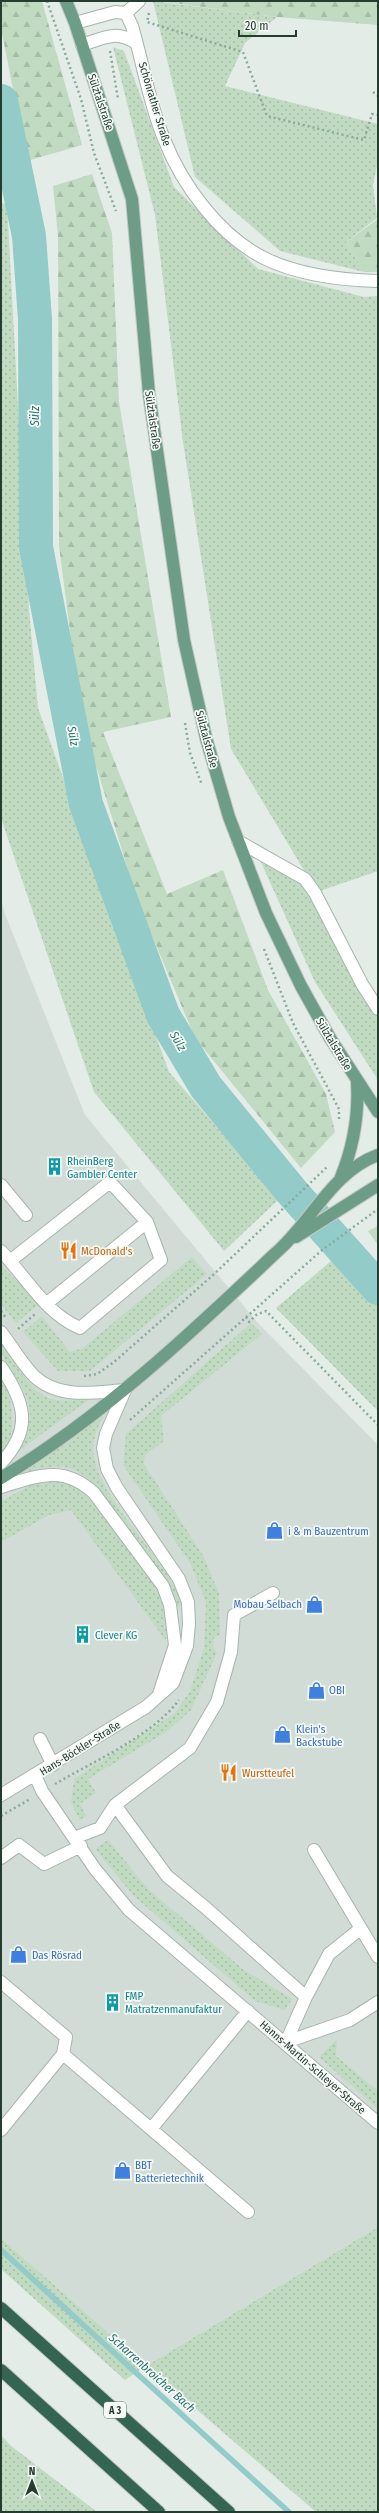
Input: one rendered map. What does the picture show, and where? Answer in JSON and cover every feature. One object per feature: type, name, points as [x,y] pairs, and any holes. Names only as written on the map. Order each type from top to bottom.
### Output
[{"type":"highway","name":"A 3","points":[[1,2308],[229,2512]]},
{"type":"highway","points":[[1,2370],[159,2512]]},
{"type":"main road","name":"Sülztalstraße","points":[[66,1],[75,23],[132,199],[149,394],[184,640],[206,738],[238,841],[266,913],[301,986],[357,1081],[378,1112]]},
{"type":"main road","points":[[339,1181],[353,1144],[357,1123],[357,1081]]},
{"type":"main road","points":[[1,1478],[61,1438],[125,1390],[197,1328],[286,1243],[339,1181],[355,1167],[378,1155]]},
{"type":"main road","points":[[286,1243],[378,1185]]},
{"type":"street","points":[[75,23],[115,12],[126,13],[139,1]]},
{"type":"street","name":"Schönrather Straße","points":[[126,13],[137,44],[163,138],[174,163],[195,197],[241,243],[265,259],[292,269],[322,275],[378,281]]},
{"type":"street","points":[[82,45],[108,36],[128,36],[137,44]]},
{"type":"street","points":[[238,841],[305,879],[315,893],[362,984],[378,1009]]},
{"type":"street","points":[[1,1251],[46,1304],[66,1322],[80,1328],[112,1303],[160,1260],[147,1222],[110,1182],[10,1260]]},
{"type":"street","points":[[1,1185],[26,1215]]},
{"type":"street","points":[[46,1304],[147,1222]]},
{"type":"street","points":[[1,1332],[34,1376],[46,1385],[63,1392],[83,1394],[125,1390]]},
{"type":"street","points":[[1,1367],[15,1388],[22,1409],[22,1430],[12,1451],[1,1463]]},
{"type":"street","name":"Hans-Böckler-Straße","points":[[1,1796],[146,1707],[173,1683],[187,1646],[189,1624],[188,1602],[179,1579],[117,1488],[107,1469],[103,1448],[106,1434],[125,1390]]},
{"type":"street","points":[[1,1487],[42,1474],[64,1475],[81,1481],[94,1493],[163,1586],[174,1625],[174,1645],[158,1697]]},
{"type":"street","points":[[1,1858],[19,1844],[44,1864],[100,1828],[115,1805],[190,1748],[217,1702],[231,1652],[234,1615],[273,1593]]},
{"type":"street","points":[[40,1739],[53,1765]]},
{"type":"street","name":"Hanns-Martin-Schleyer-Straße","points":[[35,1775],[42,1791],[78,1842],[95,1870],[129,1910],[286,2042],[378,2123]]},
{"type":"street","points":[[115,1805],[167,1876],[206,1908],[306,1997]]},
{"type":"street","points":[[314,1850],[378,1957]]},
{"type":"street","points":[[286,2042],[306,1997],[329,1954],[360,1929]]},
{"type":"street","points":[[1,1982],[66,2037],[63,2054],[1,2130]]},
{"type":"street","points":[[286,2042],[350,2020],[378,2002]]},
{"type":"street","points":[[151,2129],[248,2011]]},
{"type":"street","points":[[63,2054],[248,2212]]},
{"type":"path","points":[[47,1],[81,99],[94,153]]},
{"type":"path","points":[[147,22],[243,52],[267,116],[364,140],[372,114],[378,115]]},
{"type":"path","points":[[108,36],[119,103]]},
{"type":"path","points":[[373,92],[378,96]]},
{"type":"path","points":[[82,1376],[97,1374],[114,1362],[212,1276],[327,1167]]},
{"type":"path","points":[[378,1209],[369,1213],[321,1251],[247,1316],[249,1322],[256,1315],[266,1311],[378,1425]]},
{"type":"path","points":[[12,1326],[16,1331],[46,1304]]},
{"type":"path","points":[[1,1311],[8,1321]]},
{"type":"shaded area","points":[[1,899],[5,914],[85,1115],[257,1322],[378,1445],[378,2227],[146,2366],[1,2238]]},
{"type":"green space","points":[[1,1],[42,1],[82,145],[27,161],[1,28]]},
{"type":"green space","points":[[153,1],[277,17],[245,43],[225,86],[378,124],[378,161],[373,185],[377,218],[346,242],[364,272],[280,251],[195,177]]},
{"type":"green space","points":[[158,1],[378,1],[378,25],[277,17]]},
{"type":"green space","points":[[113,47],[124,51],[174,187],[258,269],[364,297],[378,296],[378,871],[317,892],[231,749],[183,442],[155,215]]},
{"type":"green space","points":[[92,174],[112,233],[119,402],[171,717],[103,732],[167,894],[223,870],[268,990],[326,1094],[335,1132],[301,1168],[195,1038],[138,902],[81,717],[59,546],[58,236],[53,186]]},
{"type":"green space","points":[[1,203],[7,204],[29,609],[38,708],[169,1072],[279,1199],[224,1251],[94,1092],[1,818]]},
{"type":"green space","points":[[378,219],[378,272],[364,272],[346,242]]},
{"type":"green space","points":[[260,860],[303,880],[378,1013],[378,1080],[315,982]]},
{"type":"green space","points":[[378,1226],[378,1245],[368,1231]]},
{"type":"green space","points":[[338,1255],[378,1304],[378,1411],[276,1308]]},
{"type":"green space","points":[[192,1257],[207,1274],[90,1371],[58,1371],[23,1332],[42,1316],[70,1352],[83,1348]]},
{"type":"green space","points":[[1,1265],[39,1304],[16,1323],[1,1304]]},
{"type":"green space","points":[[251,1323],[262,1334],[161,1416],[164,1441],[145,1455],[144,1464],[204,1557],[219,1594],[220,1635],[214,1637],[213,1646],[217,1653],[191,1710],[166,1732],[88,1779],[96,1793],[80,1804],[86,1816],[80,1820],[71,1803],[74,1779],[175,1713],[190,1691],[204,1648],[206,1602],[190,1563],[123,1465],[126,1434]]},
{"type":"green space","points":[[1,1342],[23,1375],[44,1396],[62,1400],[90,1399],[17,1452],[27,1430],[30,1411],[25,1394],[20,1384],[4,1359]]},
{"type":"green space","points":[[1,1379],[9,1395],[12,1427],[7,1445],[1,1451]]},
{"type":"green space","points":[[104,1415],[94,1441],[95,1460],[102,1480],[114,1501],[161,1565],[174,1586],[182,1605],[175,1608],[99,1490],[90,1481],[74,1470],[66,1468],[48,1467],[25,1472]]},
{"type":"green space","points":[[41,1480],[61,1482],[75,1487],[89,1499],[114,1528],[153,1583],[161,1599],[167,1615],[166,1641],[71,1510],[49,1515],[1,1542],[1,1501]]},
{"type":"green space","points":[[108,1840],[148,1889],[244,1970],[292,1999],[285,2010],[255,2001],[134,1896],[95,1849]]},
{"type":"green space","points":[[337,2039],[336,2056],[378,2091],[378,2109],[319,2057]]},
{"type":"green space","points":[[378,2227],[378,2512],[316,2512],[146,2366]]},
{"type":"green space","points":[[1,2238],[146,2366],[125,2380],[1,2269]]},
{"type":"green space","points":[[1,2435],[10,2445],[97,2512],[1,2512]]},
{"type":"waterway","name":"Sülz","points":[[1,101],[29,236],[35,319],[36,547],[86,804],[163,1015],[206,1087],[292,1192],[378,1288]]},
{"type":"waterway","name":"Scharrenbroicher Bach","points":[[1,2250],[289,2512]]},
{"type":"place","name":"RheinBerg Gambler Center","points":[[54,1167]]},
{"type":"place","name":"McDonald's","points":[[68,1251]]},
{"type":"place","name":"i & m Bauzentrum","points":[[275,1531]]},
{"type":"place","name":"Mobau Selbach","points":[[315,1604]]},
{"type":"place","name":"Clever KG","points":[[82,1635]]},
{"type":"place","name":"OBI","points":[[316,1690]]},
{"type":"place","name":"Klein's Backstube","points":[[283,1735]]},
{"type":"place","name":"Wurstteufel","points":[[229,1773]]},
{"type":"place","name":"Das Rösrad","points":[[19,1955]]},
{"type":"place","name":"FMP Matratzenmanufaktur","points":[[112,2002]]},
{"type":"place","name":"BBT Batterietechnik","points":[[122,2171]]}]
